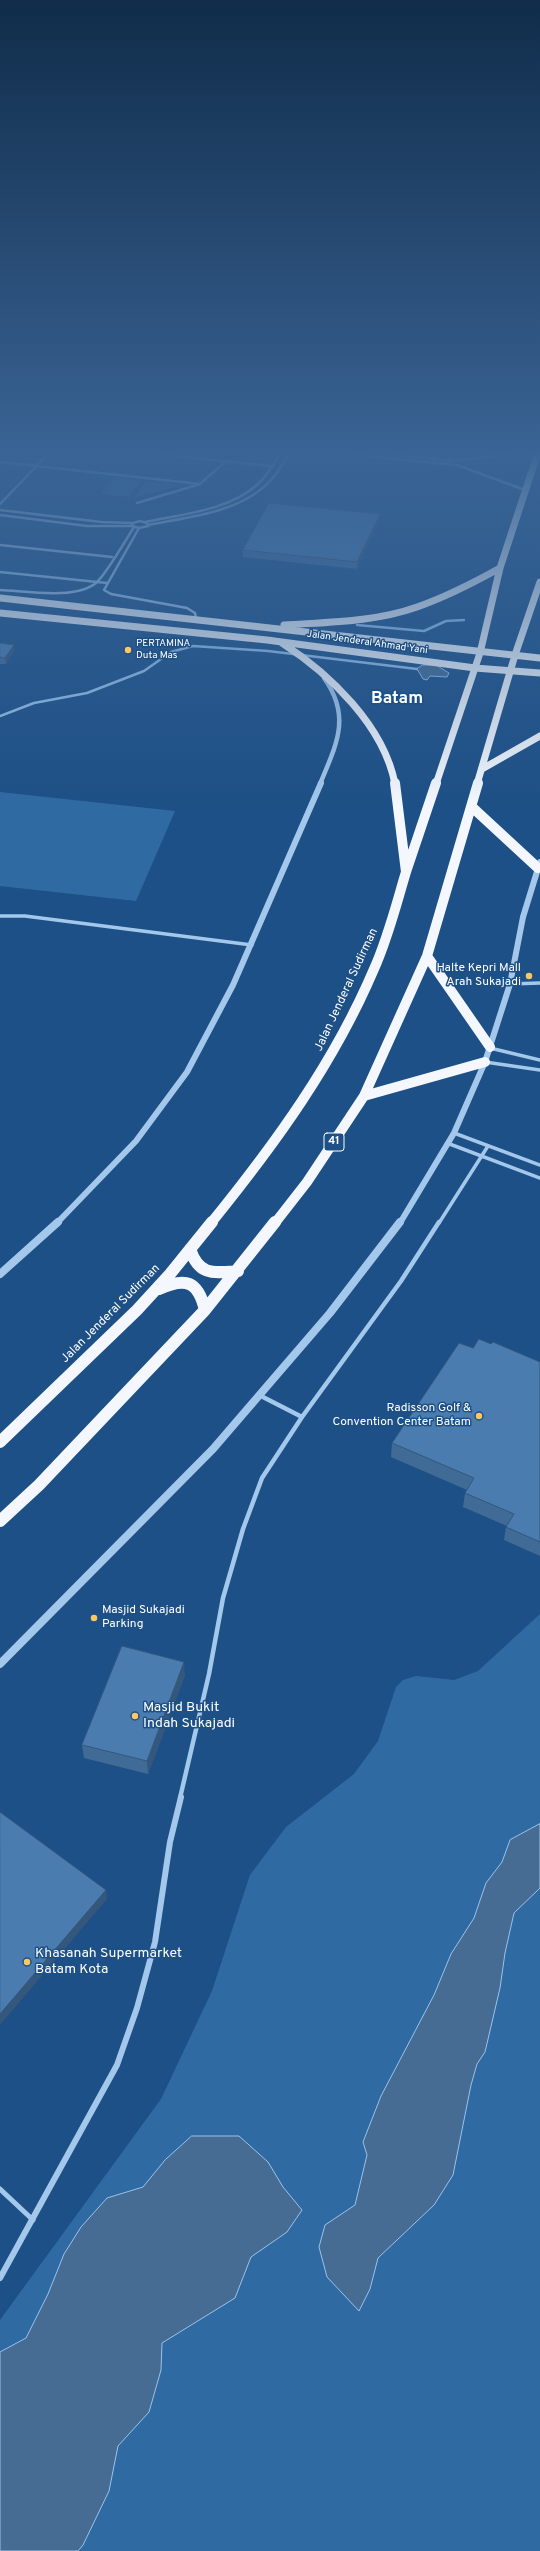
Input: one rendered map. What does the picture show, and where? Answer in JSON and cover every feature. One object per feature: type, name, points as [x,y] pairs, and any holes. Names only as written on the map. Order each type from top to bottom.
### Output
[{"type":"highway","points":[[239,625],[328,622],[389,614],[434,602],[467,587],[500,568]]},
{"type":"highway","name":"Jalan Jenderal Sudirman","points":[[0,1442],[156,1290],[252,1173],[298,1108],[337,1045],[382,954],[397,910],[406,873],[480,653],[500,568]]},
{"type":"highway","name":"41","points":[[0,1521],[39,1486],[206,1310],[308,1182],[364,1096],[428,956],[512,671],[515,655],[540,582]]},
{"type":"highway","name":"Jalan Jenderal Ahmad Yani","points":[[0,598],[196,619],[480,653],[540,658]]},
{"type":"highway","name":"Jalan Jenderal Ahmad Yani","points":[[0,613],[267,640],[475,668],[540,673]]},
{"type":"highway","points":[[267,640],[273,629]]},
{"type":"highway","points":[[280,642],[305,659],[342,691],[369,722],[390,764],[406,873]]},
{"type":"highway","points":[[482,769],[540,736]]},
{"type":"highway","points":[[472,807],[539,865]]},
{"type":"highway","points":[[428,956],[490,1048]]},
{"type":"highway","points":[[364,1096],[485,1062]]},
{"type":"highway","points":[[190,1249],[194,1264],[200,1268],[215,1272],[238,1271]]},
{"type":"highway","points":[[156,1290],[175,1282],[192,1284],[200,1293],[206,1310]]},
{"type":"street","points":[[0,590],[73,593],[86,590],[97,582],[105,568]]},
{"type":"street","points":[[115,568],[104,590],[111,594],[187,608],[195,613],[196,619]]},
{"type":"street","points":[[0,572],[107,583]]},
{"type":"street","points":[[0,1274],[77,1202],[156,1116],[200,1053],[252,945],[338,740],[340,729],[340,708],[335,694],[323,676]]},
{"type":"street","points":[[0,1664],[174,1491],[261,1396],[330,1313],[397,1227],[454,1133],[485,1062],[510,984],[523,918],[539,865]]},
{"type":"street","points":[[0,916],[25,916],[252,945]]},
{"type":"street","points":[[510,984],[539,984]]},
{"type":"street","points":[[490,1048],[540,1060]]},
{"type":"street","points":[[485,1062],[540,1070]]},
{"type":"street","points":[[454,1133],[540,1165]]},
{"type":"street","points":[[447,1143],[540,1178]]},
{"type":"street","points":[[0,2278],[117,2065],[139,2001],[155,1942],[170,1842],[209,1674],[223,1598],[243,1529],[262,1478],[302,1417],[401,1281],[488,1146]]},
{"type":"street","points":[[261,1396],[302,1417]]},
{"type":"street","points":[[0,2189],[33,2220]]},
{"type":"shaded area","points":[[423,665],[436,665],[449,673],[447,677],[430,676],[427,680],[423,679],[417,669]]},
{"type":"shaded area","points":[[0,792],[175,811],[136,901],[0,886]]},
{"type":"shaded area","points":[[540,1614],[540,2551],[0,2551],[0,2320],[161,2099],[212,1991],[250,1875],[286,1827],[354,1774],[378,1741],[396,1687],[403,1680],[416,1676],[454,1680],[478,1671]]},
{"type":"shaded area","points":[[540,1824],[540,1888],[514,1913],[505,1953],[500,1988],[485,2052],[477,2064],[471,2085],[453,2175],[434,2205],[378,2258],[370,2289],[359,2311],[327,2277],[319,2247],[325,2225],[355,2205],[367,2155],[363,2142],[381,2096],[434,1995],[451,1954],[474,1918],[486,1883],[502,1862],[510,1840]]},
{"type":"shaded area","points":[[192,2136],[239,2136],[268,2162],[283,2187],[302,2210],[287,2232],[251,2257],[235,2298],[162,2343],[161,2370],[149,2412],[118,2446],[109,2491],[83,2545],[78,2551],[0,2551],[0,2352],[26,2338],[48,2294],[64,2254],[81,2227],[107,2198],[143,2187],[165,2160]]},
{"type":"building","points":[[0,643],[14,645],[5,658],[0,657]]},
{"type":"building","name":"Radisson Golf & Convention Center Batam","points":[[479,1339],[491,1344],[493,1342],[540,1362],[540,1542],[506,1527],[514,1514],[465,1493],[474,1478],[392,1443],[459,1343],[473,1348]]},
{"type":"building","name":"Masjid Bukit Indah Sukajadi","points":[[122,1646],[184,1662],[147,1761],[82,1745]]},
{"type":"building","name":"Khasanah Supermarket Batam Kota","points":[[0,1812],[106,1890],[0,2014]]},
{"type":"waterway","points":[[357,625],[424,631],[446,621],[464,620]]},
{"type":"waterway","points":[[0,716],[34,703],[87,693],[144,671],[171,652],[193,646],[268,651],[417,669]]},
{"type":"place","name":"PERTAMINA Duta Mas","points":[[128,650]]},
{"type":"place","name":"Halte Kepri Mall Arah Sukajadi","points":[[529,976]]},
{"type":"place","name":"Radisson Golf & Convention Center Batam","points":[[479,1416]]},
{"type":"place","name":"Masjid Sukajadi Parking","points":[[94,1618]]},
{"type":"place","name":"Masjid Bukit Indah Sukajadi","points":[[135,1716]]},
{"type":"place","name":"Khasanah Supermarket Batam Kota","points":[[27,1962]]},
{"type":"district","name":"Batam","points":[[397,700]]}]
